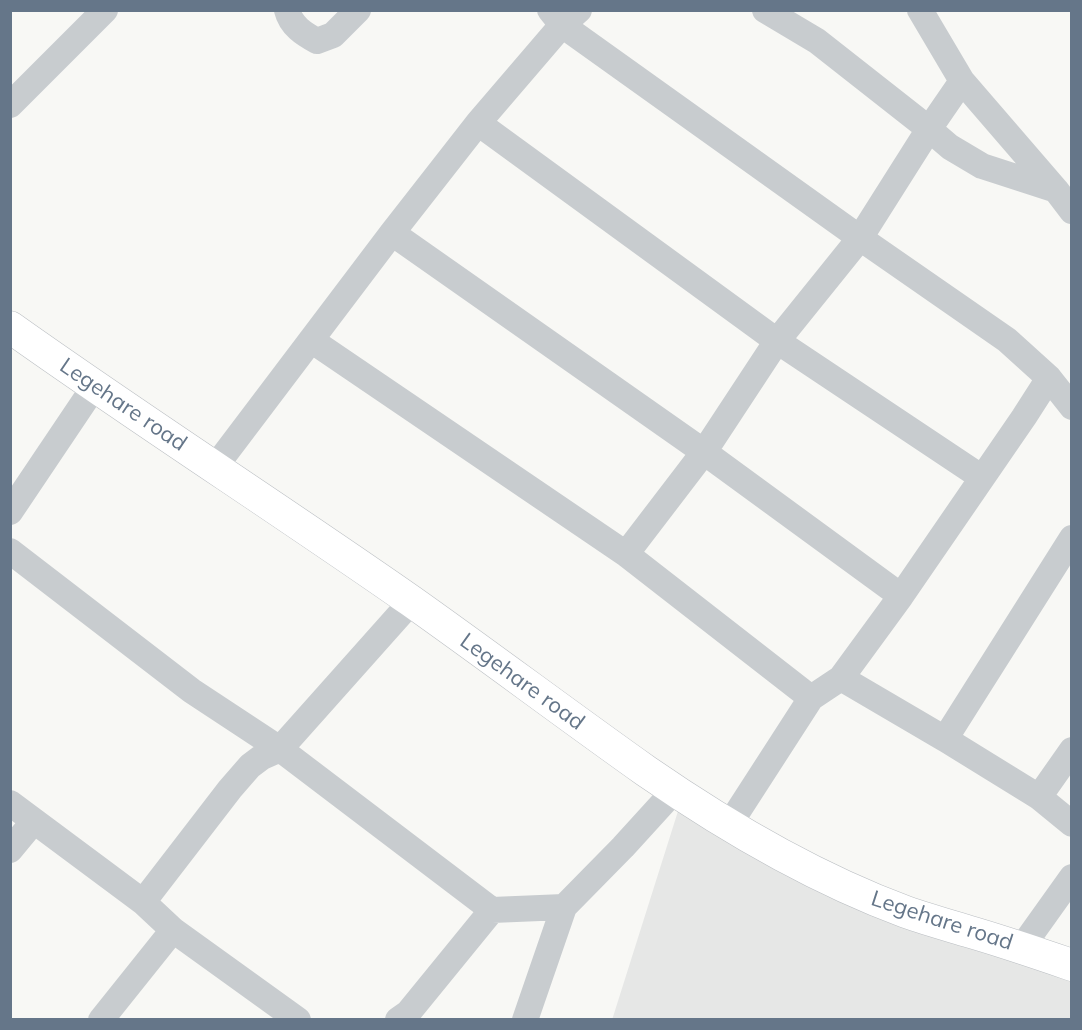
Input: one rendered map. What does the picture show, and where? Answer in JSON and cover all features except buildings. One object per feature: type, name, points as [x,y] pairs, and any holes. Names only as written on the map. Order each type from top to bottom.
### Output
[{"type":"main road","name":"Legehare road","points":[[10,327],[94,387],[411,602],[674,791],[729,825],[854,891],[908,913],[1071,965]]},
{"type":"street","points":[[287,10],[289,18],[303,33],[317,41],[333,35],[358,10]]},
{"type":"street","points":[[765,10],[817,42],[950,147],[982,166],[1056,190]]},
{"type":"street","points":[[920,10],[962,81],[1056,190],[1071,211]]},
{"type":"street","points":[[10,105],[98,13]]},
{"type":"street","points":[[214,467],[392,233],[564,15],[860,238],[1007,340],[1063,389],[1024,417],[901,596],[841,678],[811,699],[729,825]]},
{"type":"street","points":[[626,554],[704,452],[777,341],[860,238],[962,81]]},
{"type":"street","points":[[478,123],[777,341],[981,477]]},
{"type":"street","points":[[392,233],[704,452],[901,596]]},
{"type":"street","points":[[311,340],[626,554],[811,699]]},
{"type":"street","points":[[10,512],[94,387]]},
{"type":"street","points":[[945,739],[1071,538]]},
{"type":"street","points":[[10,551],[192,691],[280,748],[492,910],[564,907]]},
{"type":"street","points":[[143,902],[250,766],[280,748],[411,602]]},
{"type":"street","points":[[841,678],[1039,797],[1071,824]]},
{"type":"street","points":[[1039,797],[1071,750]]},
{"type":"street","points":[[525,1020],[564,907],[674,791]]},
{"type":"street","points":[[10,804],[143,902],[173,930],[298,1020]]},
{"type":"street","points":[[10,850],[34,821]]},
{"type":"street","points":[[1022,948],[1071,877]]},
{"type":"street","points":[[398,1020],[408,1013],[492,910]]},
{"type":"street","points":[[101,1020],[173,930]]},
{"type":"shaded area","points":[[685,789],[836,876],[1071,955],[1071,1019],[612,1020]]}]
